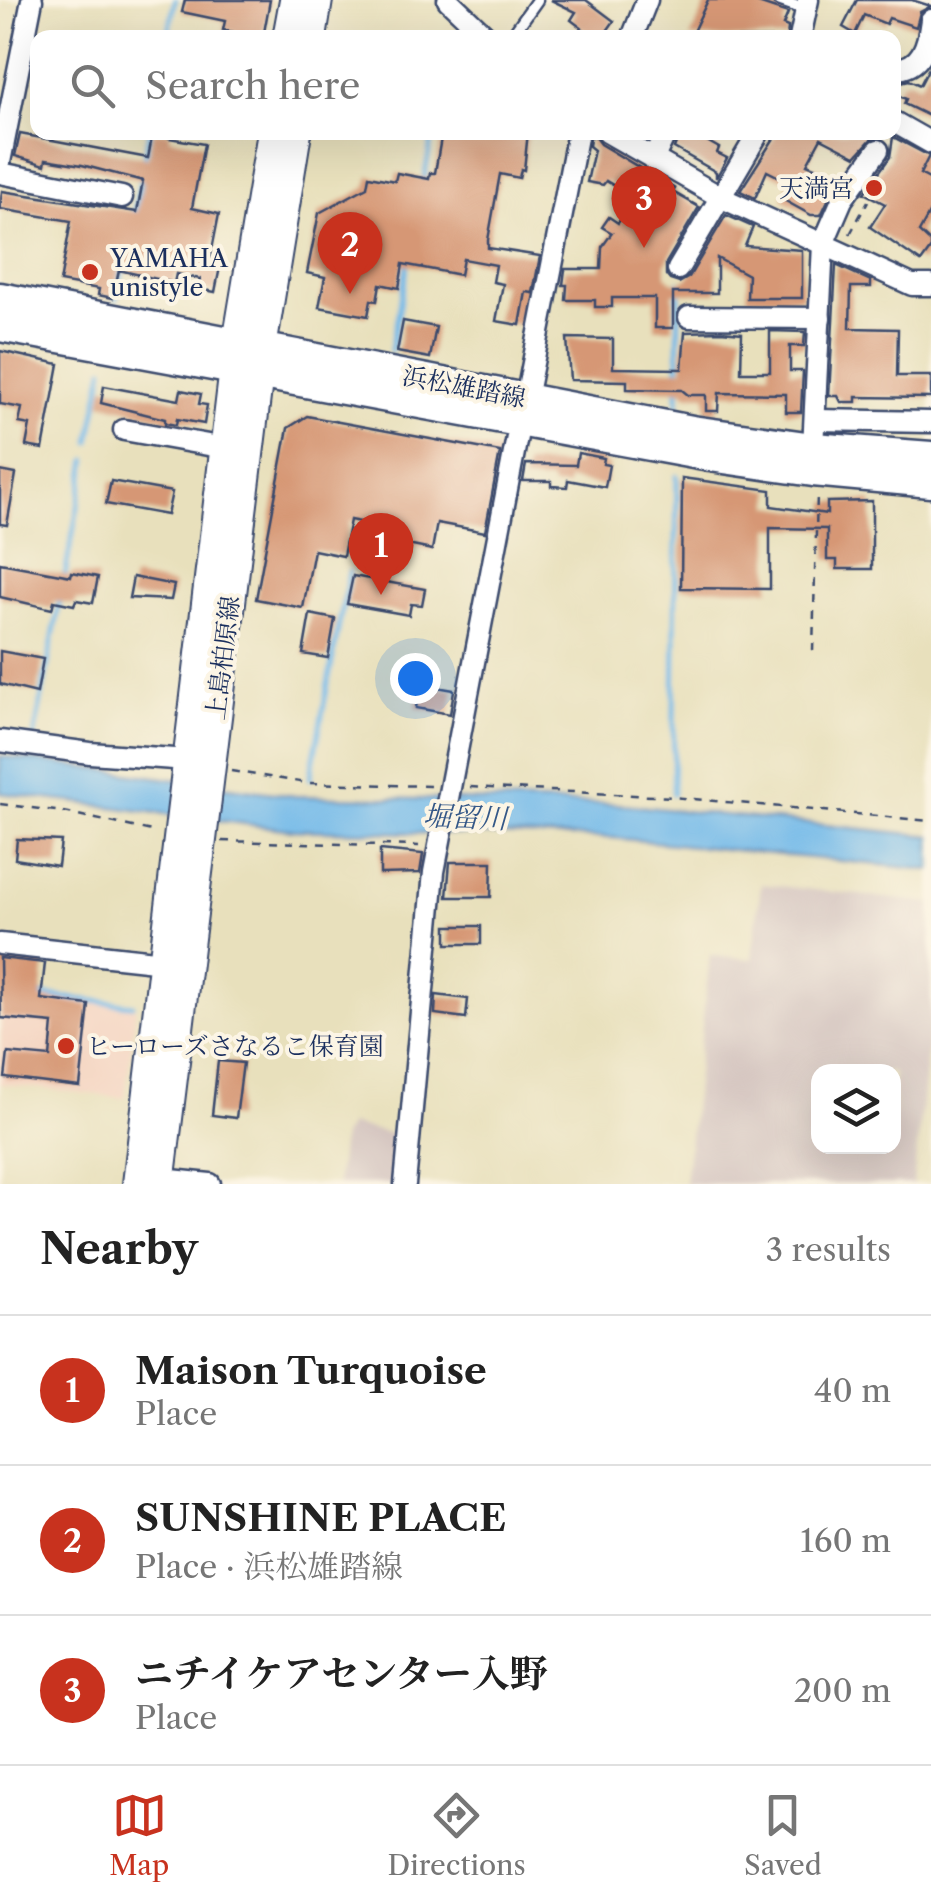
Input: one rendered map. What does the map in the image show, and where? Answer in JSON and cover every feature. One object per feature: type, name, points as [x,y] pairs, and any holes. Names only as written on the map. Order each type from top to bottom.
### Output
[{"type":"main road","name":"浜松雄踏線","points":[[0,298],[248,359]]},
{"type":"main road","name":"浜松雄踏線","points":[[0,326],[248,359],[523,410],[816,447],[931,457]]},
{"type":"main road","name":"浜松雄踏線","points":[[816,447],[931,482]]},
{"type":"street","points":[[0,162],[32,0]]},
{"type":"street","points":[[288,30],[294,0]]},
{"type":"street","points":[[313,30],[318,0]]},
{"type":"street","points":[[448,0],[480,30]]},
{"type":"street","points":[[635,30],[647,0]]},
{"type":"street","points":[[901,68],[917,61],[930,30]]},
{"type":"street","points":[[901,126],[931,143]]},
{"type":"street","name":"上島柏原線","points":[[153,1182],[271,140]]},
{"type":"street","name":"上島柏原線","points":[[198,768],[225,448],[295,140]]},
{"type":"street","points":[[404,1184],[439,845],[576,140]]},
{"type":"street","points":[[619,140],[722,198],[912,285],[931,286]]},
{"type":"street","points":[[653,160],[662,140]]},
{"type":"street","points":[[678,269],[755,140]]},
{"type":"street","points":[[878,150],[842,200],[820,318],[816,447],[931,422]]},
{"type":"street","points":[[0,173],[122,197]]},
{"type":"street","points":[[690,317],[820,318]]},
{"type":"street","points":[[124,430],[225,448]]},
{"type":"street","points":[[0,741],[198,768]]},
{"type":"street","name":"上島柏原線","points":[[153,1182],[164,962],[190,833]]},
{"type":"street","points":[[0,944],[164,962]]},
{"type":"street","points":[[153,1182],[210,1184]]},
{"type":"lane","points":[[516,30],[537,0]]},
{"type":"lane","points":[[778,0],[806,5]]},
{"type":"path","points":[[832,248],[868,200]]},
{"type":"path","points":[[814,651],[816,447]]},
{"type":"path","points":[[198,768],[306,783],[673,796],[931,822]]},
{"type":"path","points":[[0,804],[190,833],[439,845]]},
{"type":"shaded area","points":[[761,884],[931,903],[931,1020],[913,1184],[685,1184],[710,955],[752,959]]},
{"type":"shaded area","name":"ヒーローズさなるこ保育園","points":[[1,993],[136,1008],[125,1098],[0,1084]]},
{"type":"shaded area","points":[[350,1125],[403,1136],[398,1184],[337,1184],[342,1136]]},
{"type":"water","name":"堀留川","points":[[0,756],[295,796],[616,804],[931,836],[931,870],[614,838],[293,830],[0,793]]},
{"type":"building","points":[[185,0],[270,0],[264,30],[223,30],[225,21],[182,12]]},
{"type":"building","points":[[551,0],[586,0],[614,21],[608,30],[584,30],[571,20],[576,12]]},
{"type":"building","points":[[708,0],[749,0],[788,13],[783,25],[788,30],[694,30]]},
{"type":"building","points":[[857,0],[912,0],[931,6],[920,12],[916,27],[889,18],[886,24],[864,15],[857,30],[843,27]]},
{"type":"building","points":[[931,64],[931,117],[904,104],[906,99],[901,97],[901,82],[909,80],[920,85]]},
{"type":"building","points":[[20,134],[30,136],[30,140],[52,140],[148,158],[151,140],[204,144],[192,208],[219,214],[210,260],[221,262],[215,292],[199,289],[200,279],[176,274],[174,283],[119,270],[113,298],[98,295],[99,289],[60,282],[71,221],[0,209],[2,191],[137,212],[143,181],[82,165],[46,159],[45,165],[15,156]]},
{"type":"building","points":[[441,140],[527,140],[524,170],[521,169],[519,178],[500,174],[488,240],[488,248],[540,256],[533,293],[526,292],[520,325],[496,321],[503,284],[493,282],[496,265],[463,259],[460,275],[403,264],[399,288],[380,284],[377,301],[371,300],[368,316],[319,307],[325,277],[307,273],[319,213],[367,187],[369,176],[395,181],[397,173],[429,179],[430,173],[435,173]]},
{"type":"building","points":[[590,140],[597,140],[699,207],[666,263],[670,280],[679,283],[689,277],[726,215],[753,227],[745,246],[802,250],[802,298],[747,298],[748,275],[717,258],[717,293],[673,293],[673,328],[655,328],[655,298],[612,298],[612,307],[595,307],[595,300],[566,300],[565,269],[601,269],[602,247],[612,233],[602,227],[609,217],[618,223],[635,198],[606,181],[603,185],[587,182],[594,150],[589,146]]},
{"type":"building","points":[[677,140],[705,140],[727,158],[716,178],[716,172],[674,148]]},
{"type":"building","points":[[773,140],[820,140],[807,164],[839,177],[821,215],[811,215],[782,199],[789,182],[767,171],[755,198],[740,191]]},
{"type":"building","points":[[825,140],[870,140],[856,156]]},
{"type":"building","points":[[893,140],[929,156],[920,174],[931,180],[931,210],[919,232],[931,248],[921,262],[870,227],[885,204],[864,193],[890,157]]},
{"type":"building","points":[[836,265],[871,281],[871,287],[851,287],[850,328],[898,329],[897,376],[931,376],[931,398],[856,397],[856,402],[841,402],[838,396],[829,396]]},
{"type":"building","points":[[403,321],[436,327],[430,358],[397,352]]},
{"type":"building","points":[[770,331],[805,332],[804,346],[790,346],[790,371],[803,371],[801,412],[786,412],[786,394],[719,393],[718,411],[706,411],[706,395],[688,395],[682,390],[627,389],[627,381],[570,380],[567,338],[613,339],[613,368],[682,369],[685,332],[742,333],[741,372],[770,372]]},
{"type":"building","points":[[0,351],[59,364],[43,449],[26,446],[30,425],[19,423],[22,408],[0,404]]},
{"type":"building","points":[[104,386],[179,400],[181,390],[201,394],[199,404],[207,405],[204,424],[177,419],[176,425],[165,423],[165,419],[101,403]]},
{"type":"building","points":[[307,416],[500,452],[485,532],[437,523],[432,550],[393,542],[396,529],[350,520],[343,556],[314,550],[303,608],[256,599],[288,428]]},
{"type":"building","points":[[578,453],[604,458],[603,464],[609,465],[605,487],[568,480],[567,487],[551,486],[551,481],[523,481],[526,464],[576,465]]},
{"type":"building","points":[[0,471],[16,474],[7,525],[0,524]]},
{"type":"building","points":[[682,478],[771,490],[771,506],[827,514],[827,502],[872,501],[872,569],[837,569],[837,560],[827,560],[827,529],[770,528],[770,589],[681,588]]},
{"type":"building","points":[[111,481],[172,492],[167,515],[106,504]]},
{"type":"building","points":[[0,563],[98,577],[93,603],[54,601],[52,609],[0,597]]},
{"type":"building","points":[[353,576],[425,589],[422,605],[411,604],[409,615],[347,604]]},
{"type":"building","points":[[133,577],[174,585],[171,600],[129,598]]},
{"type":"building","points":[[310,614],[335,619],[328,658],[303,654]]},
{"type":"building","points":[[0,651],[43,659],[37,693],[0,684]]},
{"type":"building","points":[[420,684],[454,690],[450,714],[416,708]]},
{"type":"building","points":[[17,839],[61,841],[58,866],[15,859]]},
{"type":"building","points":[[380,850],[423,854],[420,873],[380,874]]},
{"type":"building","points":[[450,862],[492,862],[491,897],[447,897]]},
{"type":"building","points":[[447,926],[481,926],[481,944],[447,944]]},
{"type":"building","points":[[0,958],[45,963],[41,999],[89,1005],[80,1087],[5,1078],[8,1053],[50,1057],[53,1023],[1,1018]]},
{"type":"building","points":[[436,995],[468,999],[466,1018],[435,1014]]},
{"type":"building","points":[[218,1061],[243,1063],[236,1118],[212,1115]]},
{"type":"waterway","points":[[169,30],[175,0]]},
{"type":"waterway","points":[[143,164],[148,140]]},
{"type":"waterway","points":[[423,184],[431,140]]},
{"type":"waterway","points":[[133,218],[141,175]]},
{"type":"waterway","points":[[391,350],[409,258]]},
{"type":"waterway","points":[[117,299],[123,268]]},
{"type":"waterway","points":[[678,375],[679,283]]},
{"type":"waterway","points":[[90,442],[104,369]]},
{"type":"waterway","points":[[678,386],[678,406]]},
{"type":"waterway","points":[[64,580],[87,460]]},
{"type":"waterway","points":[[673,794],[677,476]]},
{"type":"waterway","points":[[310,779],[349,572]]},
{"type":"waterway","points":[[34,738],[60,600]]},
{"type":"waterway","points":[[38,995],[133,1005]]},
{"type":"place","name":"天満宮","points":[[874,188]]},
{"type":"place","name":"ニチイケアセンター入野","points":[[644,248]]},
{"type":"place","name":"YAMAHA unistyle","points":[[90,272]]},
{"type":"place","name":"SUNSHINE PLACE","points":[[350,294]]},
{"type":"place","name":"Maison Turquoise","points":[[381,595]]},
{"type":"place","name":"ヒーローズさなるこ保育園","points":[[66,1046]]}]
